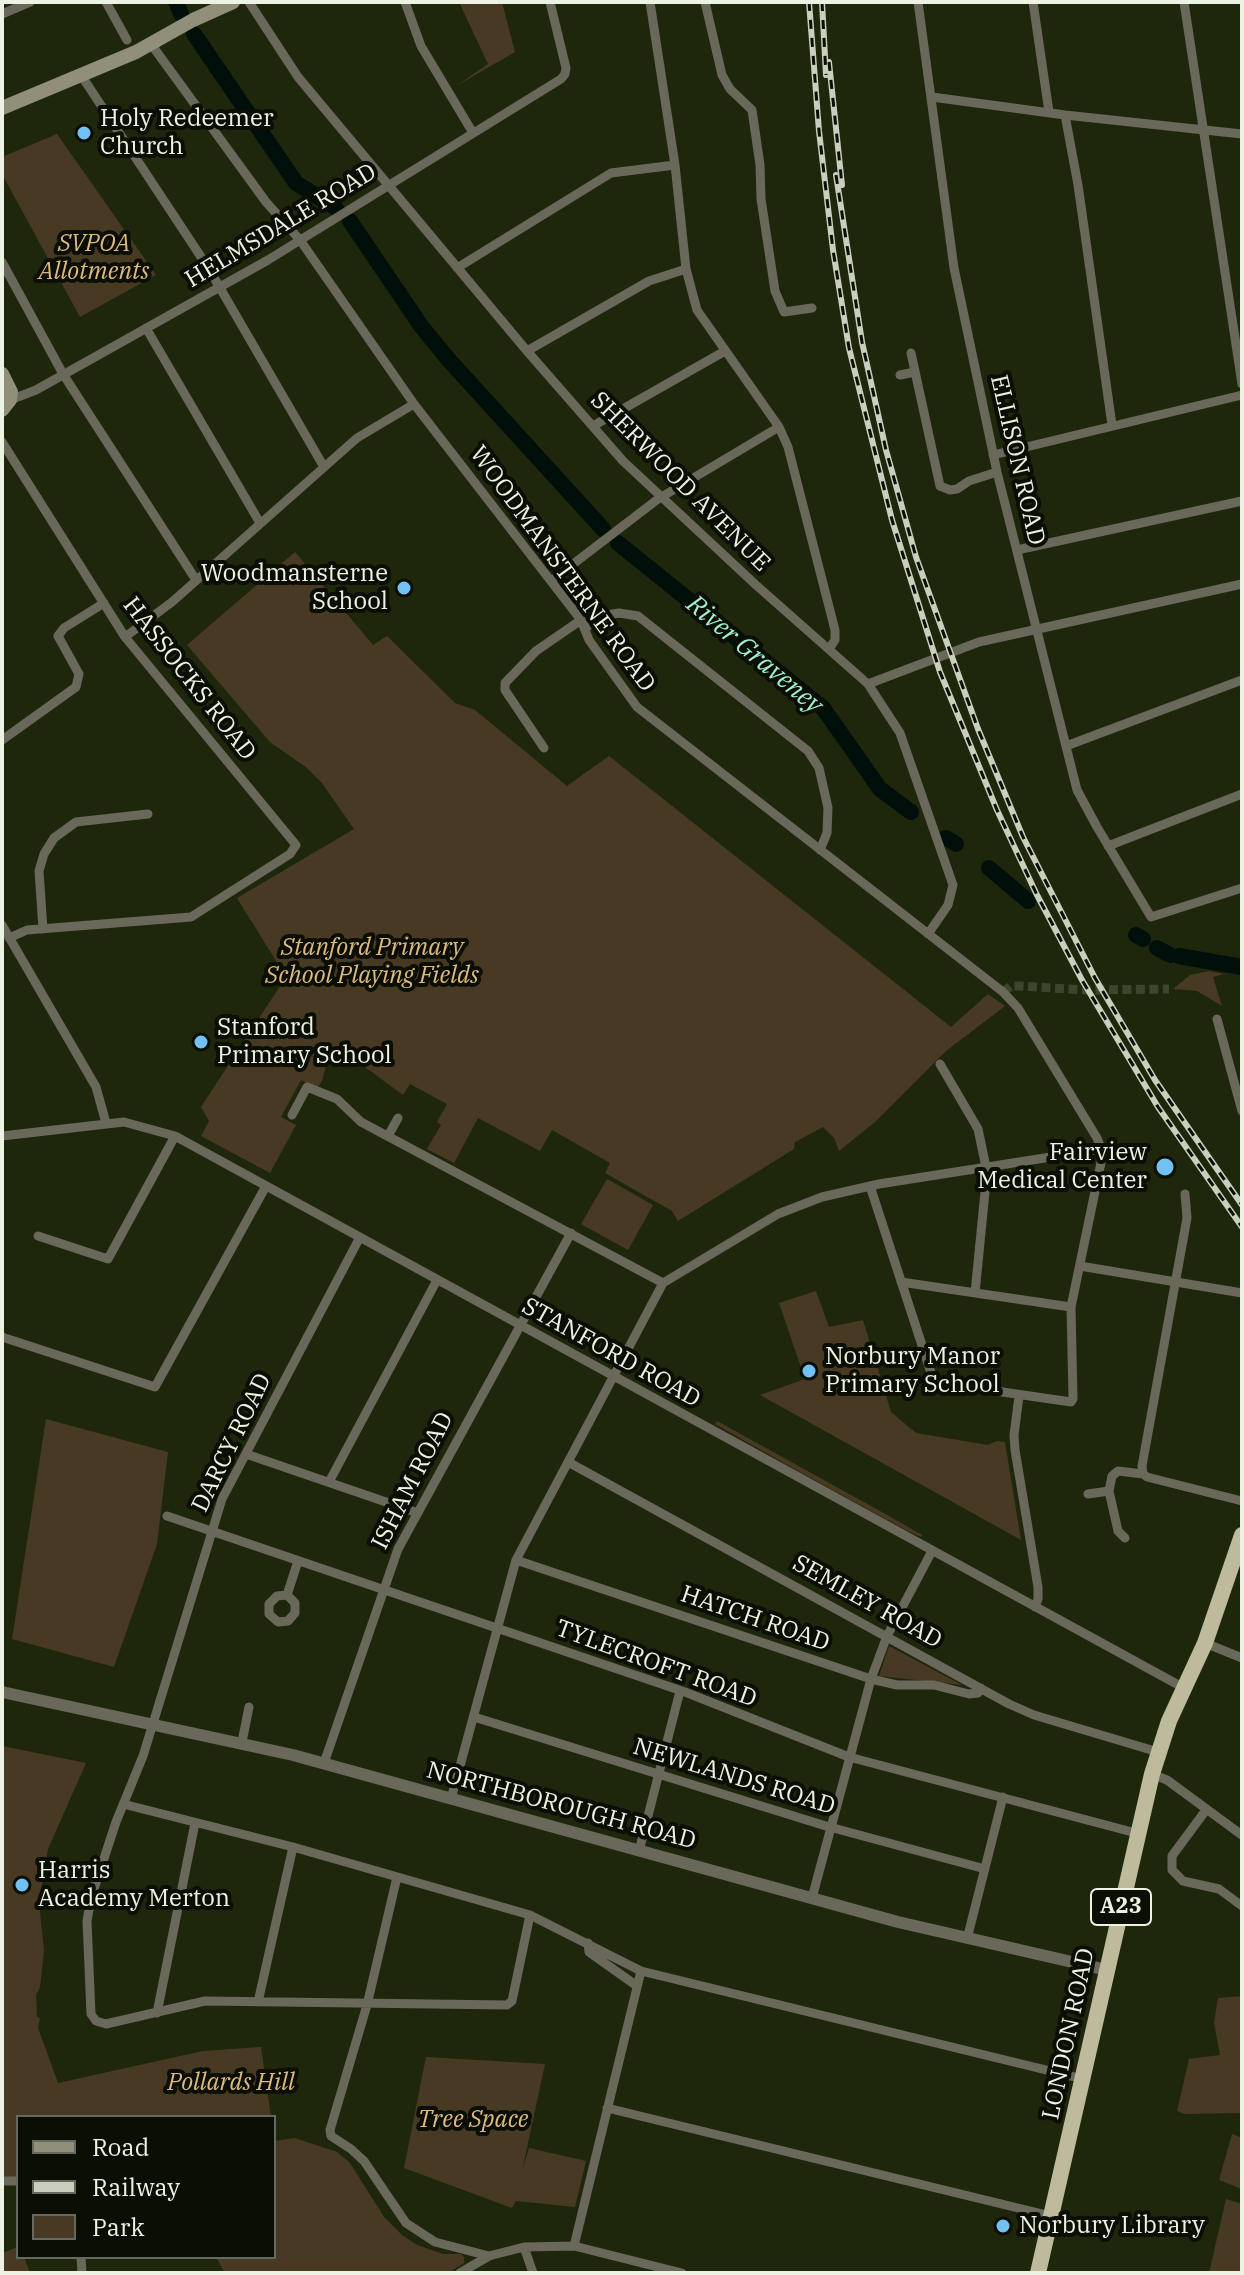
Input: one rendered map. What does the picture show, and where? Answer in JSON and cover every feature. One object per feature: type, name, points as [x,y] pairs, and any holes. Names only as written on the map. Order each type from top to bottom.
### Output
[{"type":"highway","name":"LONDON ROAD","points":[[1038,2273],[1136,1833],[1158,1752],[1205,1643],[1242,1535]]},
{"type":"main road","points":[[2,108],[151,44],[233,2]]},
{"type":"main road","points":[[2,374],[10,389],[6,405]]},
{"type":"street","points":[[2,14],[30,2]]},
{"type":"street","points":[[106,2],[127,40]]},
{"type":"street","name":"SHERWOOD AVENUE","points":[[249,2],[298,77],[623,461],[868,684],[900,733],[953,885],[950,900],[928,934]]},
{"type":"street","points":[[405,2],[421,46],[473,133]]},
{"type":"street","name":"HELMSDALE ROAD","points":[[6,405],[300,240],[565,74],[550,2]]},
{"type":"street","points":[[650,2],[675,165],[686,269],[697,310],[779,427],[788,447],[835,630],[835,640],[829,649]]},
{"type":"street","points":[[705,2],[722,75],[730,89],[752,110],[775,291],[784,312],[812,308]]},
{"type":"street","name":"ELLISON ROAD","points":[[918,2],[954,268],[997,472],[1081,798],[1144,908],[1154,918],[1242,888]]},
{"type":"street","points":[[1033,2],[1049,112]]},
{"type":"street","points":[[1184,2],[1242,384]]},
{"type":"street","name":"WOODMANSTERNE ROAD","points":[[151,44],[266,202],[300,240],[414,404],[551,581],[637,707],[1003,992],[1018,1008],[1102,1149]]},
{"type":"street","points":[[81,75],[134,152],[219,287],[324,467]]},
{"type":"street","points":[[932,97],[1242,134]]},
{"type":"street","points":[[1065,115],[1112,425]]},
{"type":"street","points":[[457,268],[611,173],[675,165]]},
{"type":"street","points":[[2,262],[63,374],[196,580]]},
{"type":"street","points":[[527,351],[649,281],[686,269]]},
{"type":"street","points":[[146,328],[260,523]]},
{"type":"street","points":[[593,426],[725,351]]},
{"type":"street","points":[[911,353],[940,486],[957,489],[969,481],[997,472]]},
{"type":"street","points":[[900,375],[915,372]]},
{"type":"street","points":[[993,455],[1242,395]]},
{"type":"street","points":[[125,637],[157,614],[364,433],[414,404]]},
{"type":"street","points":[[551,581],[663,497],[779,427]]},
{"type":"street","name":"HASSOCKS ROAD","points":[[2,442],[125,637],[294,842],[296,849],[187,919],[43,929]]},
{"type":"street","points":[[1017,550],[1242,501]]},
{"type":"street","points":[[868,684],[979,642],[1242,584]]},
{"type":"street","points":[[2,740],[74,691],[79,674],[58,636],[64,628],[104,603]]},
{"type":"street","points":[[544,748],[505,690],[505,683],[536,651],[582,624],[619,613],[638,616],[808,751],[819,768],[828,808],[827,833],[820,850]]},
{"type":"street","points":[[1066,746],[1242,680]]},
{"type":"street","points":[[1108,846],[1242,794]]},
{"type":"street","points":[[9,938],[21,931],[43,929],[39,871],[44,854],[54,838],[76,822],[148,814]]},
{"type":"street","points":[[2,925],[96,1087],[106,1123]]},
{"type":"street","points":[[1217,1019],[1242,1111]]},
{"type":"street","points":[[940,1064],[978,1129],[986,1167],[975,1293]]},
{"type":"street","points":[[292,1115],[307,1087],[337,1099],[358,1119],[388,1136],[663,1283]]},
{"type":"street","points":[[388,1136],[398,1118]]},
{"type":"street","name":"STANFORD ROAD","points":[[2,1136],[106,1123],[135,1124],[175,1136],[1184,1688]]},
{"type":"street","points":[[38,1236],[108,1259],[175,1136]]},
{"type":"street","points":[[451,1799],[516,1560],[663,1283],[785,1210],[822,1197],[870,1186],[1102,1149],[1103,1161],[1071,1307],[1071,1402],[934,1382],[870,1186]]},
{"type":"street","points":[[2,1337],[155,1387],[266,1186]]},
{"type":"street","points":[[1143,1474],[1187,1218],[1185,1194]]},
{"type":"street","name":"ISHAM ROAD","points":[[324,1763],[398,1549],[571,1233]]},
{"type":"street","name":"DARCY ROAD","points":[[157,2013],[106,2024],[96,2021],[90,2010],[88,1914],[94,1885],[143,1756],[222,1499],[360,1237]]},
{"type":"street","points":[[1080,1266],[1242,1293]]},
{"type":"street","points":[[329,1482],[437,1280]]},
{"type":"street","points":[[901,1282],[1071,1307]]},
{"type":"street","points":[[1019,1396],[1015,1450],[1038,1587],[1035,1607]]},
{"type":"street","points":[[246,1454],[418,1513]]},
{"type":"street","name":"SEMLEY ROAD","points":[[568,1462],[1026,1712],[1158,1752]]},
{"type":"street","points":[[1125,1538],[1118,1531],[1109,1491],[1112,1476],[1118,1471],[1143,1474],[1242,1501]]},
{"type":"street","points":[[1088,1494],[1109,1491]]},
{"type":"street","name":"TYLECROFT ROAD","points":[[167,1516],[680,1691],[849,1757],[1136,1833]]},
{"type":"street","points":[[812,1898],[871,1679],[887,1636],[932,1551]]},
{"type":"street","name":"HATCH ROAD","points":[[516,1560],[871,1679],[897,1685],[930,1685],[969,1694],[978,1693],[981,1688]]},
{"type":"street","points":[[287,1595],[298,1561]]},
{"type":"street","points":[[1205,1643],[1242,1658]]},
{"type":"street","points":[[639,1851],[680,1691]]},
{"type":"street","name":"NORTHBOROUGH ROAD","points":[[2,1692],[242,1742],[967,1939],[1107,1970]]},
{"type":"street","points":[[242,1742],[249,1707]]},
{"type":"street","name":"NEWLANDS ROAD","points":[[474,1717],[830,1828],[985,1869]]},
{"type":"street","points":[[1152,1774],[1162,1777],[1242,1835]]},
{"type":"street","points":[[967,1939],[1003,1797]]},
{"type":"street","points":[[123,1804],[293,1847],[530,1915],[641,1971],[1083,2079]]},
{"type":"street","points":[[1206,1810],[1172,1856],[1172,1870],[1183,1881],[1219,1889],[1242,1906]]},
{"type":"street","points":[[195,1823],[157,2013],[199,2002],[509,2004],[530,1915]]},
{"type":"street","points":[[258,2002],[293,1847]]},
{"type":"street","points":[[397,1877],[367,2005],[330,2135],[360,2156],[392,2206],[412,2228],[441,2244],[489,2256]]},
{"type":"street","points":[[588,1943],[589,1952],[637,1986]]},
{"type":"street","points":[[574,2246],[641,1971]]},
{"type":"street","points":[[607,2108],[1051,2216]]},
{"type":"street","points":[[460,2273],[504,2250],[574,2246],[682,2273]]},
{"type":"street","points":[[524,2247],[533,2273]]},
{"type":"green space","points":[[459,2],[502,2],[515,52],[456,86],[488,64]]},
{"type":"green space","name":"SVPOA Allotments","points":[[57,134],[156,275],[80,317],[2,174],[2,157]]},
{"type":"green space","name":"Stanford Primary School Playing Fields","points":[[295,552],[373,645],[387,636],[455,703],[475,710],[567,786],[609,756],[951,1027],[988,994],[1005,1006],[946,1051],[875,1122],[839,1151],[834,1138],[823,1127],[795,1142],[794,1149],[678,1221],[672,1211],[605,1173],[610,1163],[552,1130],[540,1151],[478,1118],[454,1163],[427,1149],[441,1125],[437,1122],[447,1104],[410,1084],[403,1095],[361,1064],[334,1057],[327,1061],[317,1089],[301,1080],[281,1117],[296,1125],[270,1173],[201,1136],[209,1121],[201,1107],[286,977],[237,898],[354,829],[322,783],[307,768],[270,742],[187,645]]},
{"type":"green space","points":[[1209,971],[1224,974],[1213,977],[1222,1006],[1197,991],[1173,989],[1190,975]]},
{"type":"green space","points":[[607,1179],[653,1205],[628,1250],[581,1224]]},
{"type":"green space","points":[[816,1291],[829,1327],[863,1320],[891,1412],[916,1433],[988,1445],[1005,1442],[1021,1540],[760,1395],[805,1379],[779,1303]]},
{"type":"green space","points":[[46,1419],[168,1452],[157,1544],[114,1667],[12,1639]]},
{"type":"green space","points":[[717,1421],[889,1516],[921,1537],[715,1424]]},
{"type":"green space","points":[[889,1646],[962,1685],[879,1676]]},
{"type":"green space","points":[[2,1746],[86,1763],[48,1849],[39,1902],[44,1951],[40,1987],[36,1995],[37,2017],[40,2018],[38,2028],[58,2083],[203,2051],[261,2047],[271,2115],[16,2115],[16,2177],[2,2177]]},
{"type":"green space","points":[[1242,1996],[1242,2113],[1185,2114],[1177,2111],[1189,2059],[1220,2055],[1214,2023],[1218,1998]]},
{"type":"green space","name":"Tree Space","points":[[426,2057],[545,2064],[522,2171],[529,2148],[586,2161],[575,2207],[516,2201],[512,2208],[404,2168]]},
{"type":"green space","points":[[1232,2134],[1242,2138],[1242,2189],[1219,2180]]},
{"type":"green space","name":"Pollards Hill","points":[[295,2138],[337,2152],[350,2163],[384,2217],[402,2235],[417,2245],[443,2254],[461,2254],[464,2263],[448,2273],[225,2273],[217,2259],[276,2259],[276,2141]]},
{"type":"green space","points":[[1226,2199],[1242,2204],[1242,2273],[1209,2273]]},
{"type":"green space","points":[[16,2248],[16,2259],[25,2259],[30,2273],[2,2273],[2,2253]]},
{"type":"waterway","name":"River Graveney","points":[[176,2],[181,14]]},
{"type":"waterway","name":"River Graveney","points":[[194,34],[296,183],[336,208]]},
{"type":"waterway","name":"River Graveney","points":[[350,221],[421,326],[448,359],[603,529]]},
{"type":"waterway","name":"River Graveney","points":[[618,543],[823,708],[880,789],[911,812]]},
{"type":"waterway","name":"River Graveney","points":[[946,838],[956,844]]},
{"type":"waterway","name":"River Graveney","points":[[989,868],[1028,901]]},
{"type":"waterway","name":"River Graveney","points":[[1136,935],[1143,939]]},
{"type":"waterway","name":"River Graveney","points":[[1157,948],[1170,955]]},
{"type":"waterway","name":"River Graveney","points":[[1179,956],[1242,967]]},
{"type":"tunnel","points":[[1003,992],[1011,986],[1086,990],[1169,989]]},
{"type":"railway","points":[[809,2],[819,131],[833,250],[849,348],[892,520],[940,672],[997,810],[1082,980],[1158,1107],[1242,1227]]},
{"type":"railway","points":[[822,2],[826,75]]},
{"type":"railway","points":[[829,62],[842,185]]},
{"type":"railway","points":[[836,175],[862,342],[886,450],[916,557],[978,729],[1023,837],[1095,978],[1155,1080],[1242,1205]]},
{"type":"place","name":"Holy Redeemer Church","points":[[84,133]]},
{"type":"place","name":"Woodmansterne School","points":[[404,588]]},
{"type":"place","name":"Stanford Primary School","points":[[201,1042]]},
{"type":"place","name":"Fairview Medical Center","points":[[1165,1167]]},
{"type":"place","name":"Norbury Manor Primary School","points":[[809,1371]]},
{"type":"place","name":"Harris Academy Merton","points":[[22,1885]]},
{"type":"place","name":"Norbury Library","points":[[1003,2226]]}]
